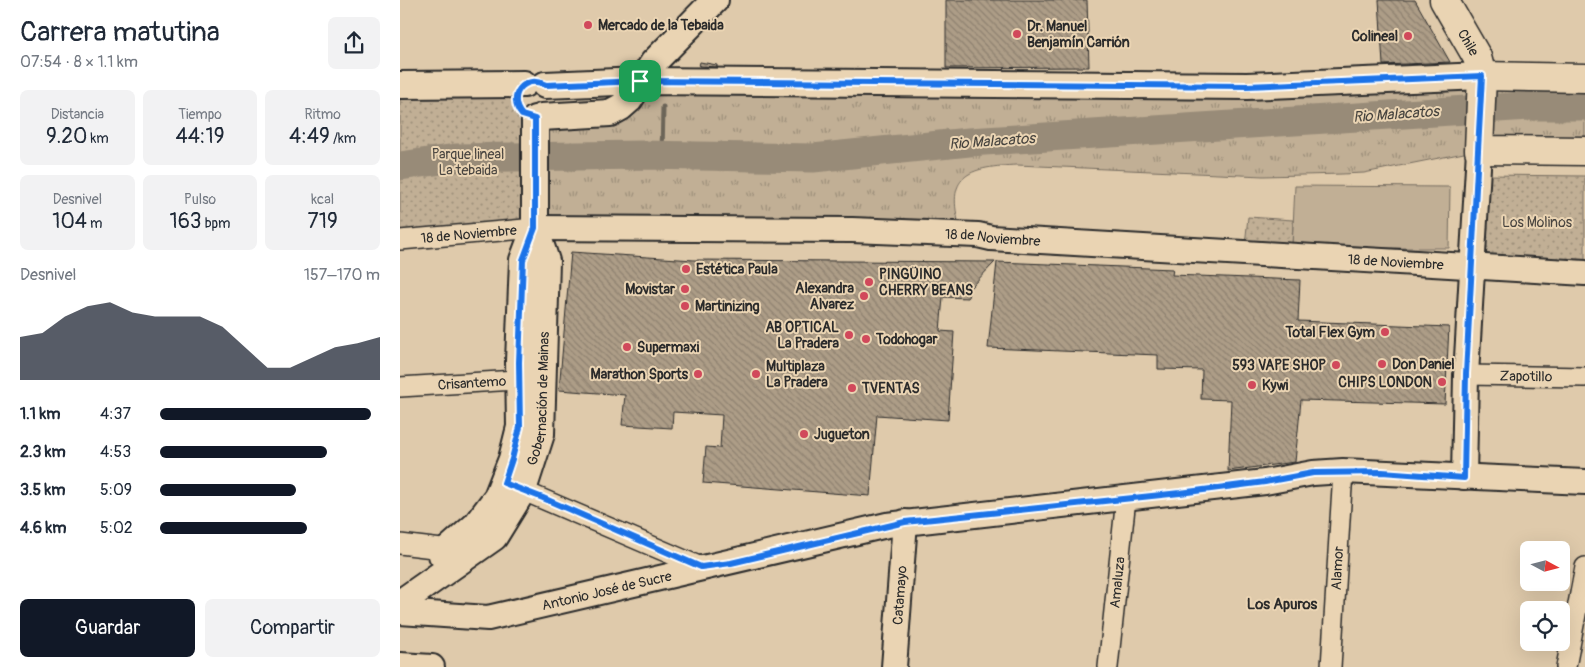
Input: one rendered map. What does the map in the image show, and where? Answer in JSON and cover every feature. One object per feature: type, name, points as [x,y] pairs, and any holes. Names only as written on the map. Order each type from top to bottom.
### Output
[{"type":"main road","points":[[535,85],[517,92],[516,107],[522,115],[537,121],[610,113],[628,100],[654,62],[715,0]]},
{"type":"main road","name":"Chile","points":[[1444,0],[1477,57],[1482,81],[1479,146]]},
{"type":"main road","points":[[400,85],[535,85],[640,81],[1247,86],[1585,78]]},
{"type":"main road","name":"Gobernación de Mainas","points":[[400,582],[494,537],[513,486],[540,434],[531,379],[546,261],[535,221],[537,121]]},
{"type":"main road","points":[[1479,146],[1585,150]]},
{"type":"main road","name":"Gobernación de Mainas","points":[[400,603],[458,554]]},
{"type":"street","name":"Chile","points":[[1464,478],[1466,374],[1474,265],[1479,146]]},
{"type":"street","name":"18 de Noviembre","points":[[400,240],[535,221],[891,232],[1585,273]]},
{"type":"street","name":"Zapotillo","points":[[1466,374],[1585,377]]},
{"type":"street","name":"Crisantemo","points":[[400,387],[531,379]]},
{"type":"street","name":"Antonio José de Sucre","points":[[400,612],[488,618],[701,567],[731,563],[905,522],[1126,498],[1343,471],[1585,482]]},
{"type":"street","name":"Alamor","points":[[1332,667],[1343,471]]},
{"type":"street","points":[[513,486],[701,567]]},
{"type":"street","name":"Amaluza","points":[[1108,667],[1126,498]]},
{"type":"street","name":"Catamayo","points":[[894,667],[905,522]]},
{"type":"street","points":[[400,544],[458,554]]},
{"type":"street","points":[[1566,667],[1585,567]]},
{"type":"street","points":[[400,665],[432,667]]},
{"type":"green space","points":[[1585,78],[1585,151],[1479,150],[1364,173],[1342,174],[1263,176],[1017,165],[1001,166],[975,171],[959,183],[956,194],[956,207],[959,224],[535,228],[541,117],[610,113],[636,89]]},
{"type":"green space","name":"Parque lineal La tebaida","points":[[400,85],[515,96],[519,111],[527,117],[535,228],[400,240]]},
{"type":"green space","name":"Los Molinos","points":[[1483,175],[1585,176],[1585,270],[1480,266]]},
{"type":"green space","points":[[1295,186],[1450,187],[1449,248],[1292,248]]},
{"type":"green space","points":[[1248,217],[1293,220],[1292,248],[1245,245]]},
{"type":"building","name":"Dr. Manuel Benjamín Carrión","points":[[946,0],[1087,0],[1089,67],[946,68]]},
{"type":"building","name":"Colineal","points":[[1379,0],[1415,0],[1450,62],[1383,65]]},
{"type":"building","points":[[700,62],[717,65],[717,67],[699,66]]},
{"type":"building","name":"Multiplaza La Pradera","points":[[571,252],[694,260],[995,262],[969,289],[968,298],[943,297],[940,331],[954,332],[948,420],[877,415],[870,496],[703,483],[706,447],[720,448],[722,415],[673,412],[672,428],[622,425],[625,395],[559,390]]},
{"type":"building","points":[[997,262],[1173,269],[1172,275],[1300,280],[1298,321],[1449,327],[1445,404],[1301,400],[1295,462],[1228,471],[1231,400],[1201,399],[1202,370],[1158,369],[1158,355],[988,348]]},
{"type":"waterway","name":"Rio Malacatos","points":[[400,166],[456,158],[641,155],[813,158],[969,142],[1529,106],[1585,106]]},
{"type":"waterway","points":[[662,155],[663,107]]},
{"type":"place","name":"Mercado de la Tebaida","points":[[588,25]]},
{"type":"place","name":"Dr. Manuel Benjamín Carrión","points":[[1017,34]]},
{"type":"place","name":"Colineal","points":[[1408,36]]},
{"type":"place","name":"Estética Paula","points":[[686,269]]},
{"type":"place","name":"PINGÜINO CHERRY BEANS","points":[[869,282]]},
{"type":"place","name":"Movistar","points":[[685,289]]},
{"type":"place","name":"Alexandra Alvarez","points":[[864,296]]},
{"type":"place","name":"Martinizing","points":[[685,306]]},
{"type":"place","name":"Total Flex Gym","points":[[1385,332]]},
{"type":"place","name":"AB OPTICAL La Pradera","points":[[849,335]]},
{"type":"place","name":"Todohogar","points":[[866,339]]},
{"type":"place","name":"Supermaxi","points":[[627,347]]},
{"type":"place","name":"Don Daniel","points":[[1382,364]]},
{"type":"place","name":"593 VAPE SHOP","points":[[1336,365]]},
{"type":"place","name":"Marathon Sports","points":[[698,374]]},
{"type":"place","name":"Multiplaza La Pradera","points":[[756,374]]},
{"type":"place","name":"CHIPS LONDON","points":[[1442,382]]},
{"type":"place","name":"Kywi","points":[[1252,385]]},
{"type":"place","name":"TVENTAS","points":[[852,388]]},
{"type":"place","name":"Jugueton","points":[[804,434]]},
{"type":"district","name":"Los Apuros","points":[[1282,604]]},
{"type":"route","points":[[1482,76],[1474,265],[1466,374],[1464,478],[1382,472],[1343,471],[1313,473],[1265,482],[1180,493],[905,522],[731,563],[701,567],[504,483],[520,427],[519,362],[523,260],[535,228],[535,119],[522,115],[516,107],[515,96],[520,87],[532,81],[546,85],[640,81],[1247,86],[1482,76]]}]
